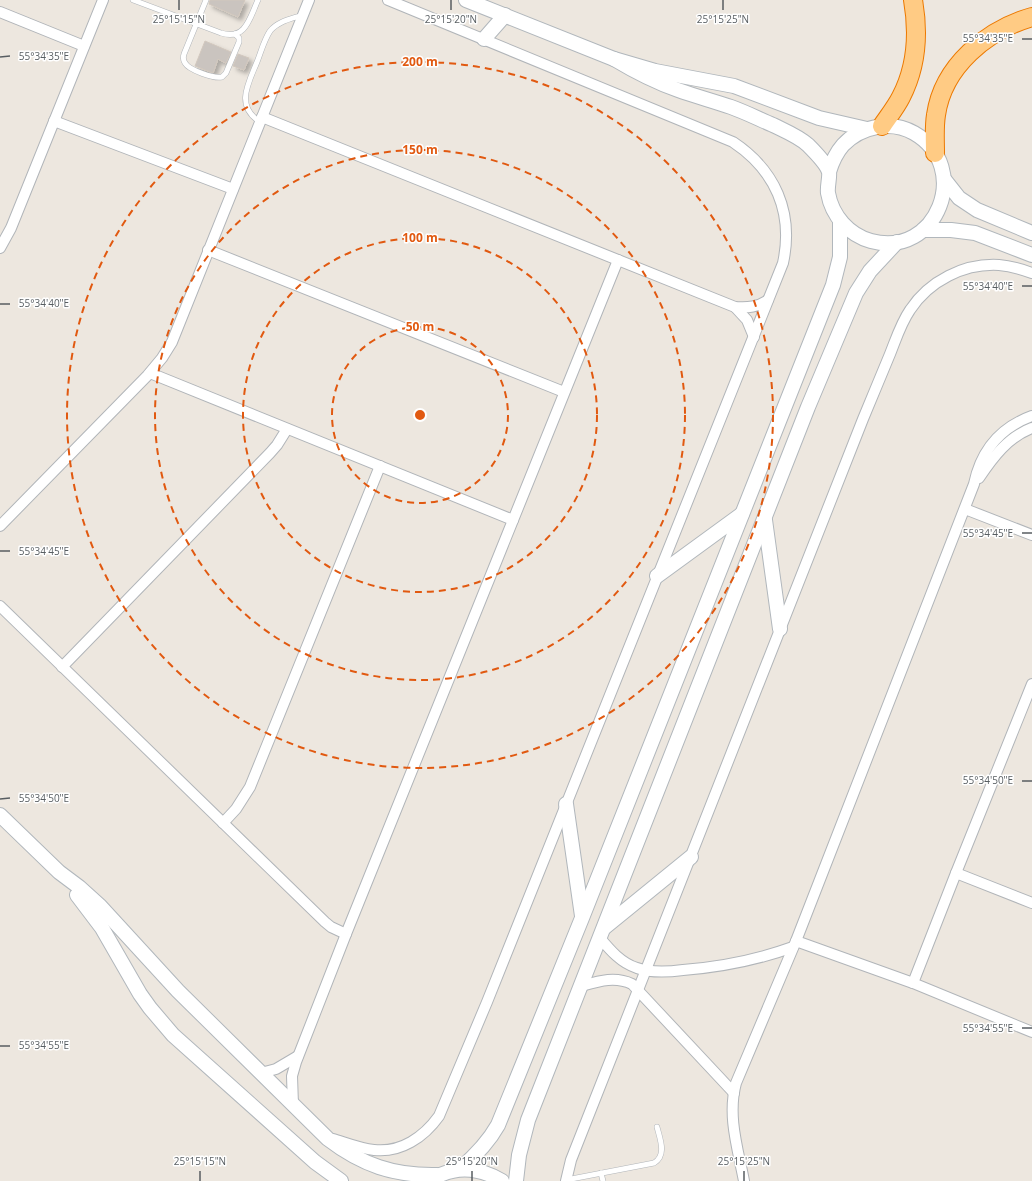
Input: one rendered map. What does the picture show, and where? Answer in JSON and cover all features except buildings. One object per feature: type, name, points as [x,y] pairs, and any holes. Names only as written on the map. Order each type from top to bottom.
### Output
[{"type":"highway","points":[[875,127],[901,99],[909,80],[915,59],[917,38],[916,17],[913,0]]},
{"type":"highway","points":[[935,152],[936,116],[941,97],[949,79],[960,63],[974,49],[993,34],[1015,22],[1032,17]]},
{"type":"street","points":[[0,248],[12,228],[103,0]]},
{"type":"street","points":[[0,526],[150,373],[172,342],[309,0]]},
{"type":"street","points":[[326,1137],[373,1150],[383,1150],[403,1146],[412,1142],[434,1124],[439,1116],[487,1002],[754,337],[783,263],[786,243],[786,222],[781,202],[772,180],[750,154],[724,137],[388,0]]},
{"type":"street","points":[[466,0],[614,59],[658,82],[732,108],[791,134],[800,139],[815,152],[829,172]]},
{"type":"street","points":[[0,12],[84,46]]},
{"type":"street","points":[[484,39],[505,15]]},
{"type":"street","points":[[614,59],[654,70],[734,86],[819,118],[875,127],[902,128],[921,137],[935,152],[943,170],[944,187],[941,204],[934,218],[923,230],[911,238],[897,242],[879,243],[866,240],[853,233],[840,221],[830,203],[828,193],[829,172],[836,153],[850,138],[875,127]]},
{"type":"street","points":[[261,120],[735,307],[751,307],[768,300]]},
{"type":"street","points":[[54,121],[233,189]]},
{"type":"street","points":[[944,179],[960,198],[977,210],[1032,233]]},
{"type":"street","points":[[460,1169],[484,1146],[498,1125],[582,918],[833,285],[840,257],[840,221]]},
{"type":"street","points":[[923,230],[951,230],[975,233],[1032,255]]},
{"type":"street","points":[[516,1181],[519,1155],[528,1120],[808,407],[856,293],[870,271],[897,242]]},
{"type":"street","points":[[208,250],[564,392]]},
{"type":"street","points":[[293,1105],[292,1076],[298,1056],[618,260]]},
{"type":"street","points":[[566,1180],[571,1160],[645,971],[863,419],[901,327],[910,310],[921,296],[934,284],[964,269],[999,265],[1032,273]]},
{"type":"street","points":[[735,307],[747,320],[754,337]]},
{"type":"street","points":[[150,373],[513,520]]},
{"type":"street","points":[[744,1181],[733,1124],[732,1109],[734,1093],[739,1076],[794,944],[984,456],[997,437],[1012,425],[1032,416]]},
{"type":"street","points":[[974,484],[1004,445],[1020,433],[1032,428]]},
{"type":"street","points":[[62,666],[270,453],[287,429]]},
{"type":"street","points":[[223,823],[236,809],[250,787],[380,466]]},
{"type":"street","points":[[964,509],[1032,535]]},
{"type":"street","points":[[657,576],[742,513]]},
{"type":"street","points":[[765,518],[780,629]]},
{"type":"street","points":[[0,606],[325,922],[331,927],[346,934]]},
{"type":"street","points":[[914,983],[956,873],[1032,684]]},
{"type":"street","points":[[566,804],[582,918]]},
{"type":"street","points":[[0,815],[59,872],[79,887],[100,906],[178,991],[326,1137],[344,1150],[370,1165],[399,1173],[433,1178],[460,1169],[471,1169],[482,1171],[502,1181]]},
{"type":"street","points":[[601,933],[691,857]]},
{"type":"street","points":[[59,872],[102,928],[140,994],[161,1022],[173,1035],[315,1162],[341,1181]]},
{"type":"street","points":[[956,873],[1032,904]]},
{"type":"street","points":[[601,933],[607,947],[624,962],[645,971],[672,971],[717,967],[755,960],[794,944],[914,983],[1032,1032]]},
{"type":"street","points":[[581,986],[611,979],[625,980],[632,984],[734,1093]]},
{"type":"street","points":[[261,1073],[276,1069],[298,1056]]},
{"type":"lane","points":[[133,0],[226,34],[235,34],[244,29],[258,0]]},
{"type":"lane","points":[[151,7],[154,0]]},
{"type":"lane","points":[[206,0],[184,54],[184,61],[188,67],[213,77],[222,77],[226,73],[239,40],[238,36],[235,34]]},
{"type":"lane","points":[[261,120],[252,116],[247,107],[245,97],[247,86],[273,27],[304,15]]},
{"type":"lane","points":[[566,1180],[658,1161],[662,1154],[657,1127]]},
{"type":"lane","points":[[601,1173],[603,1181]]}]
